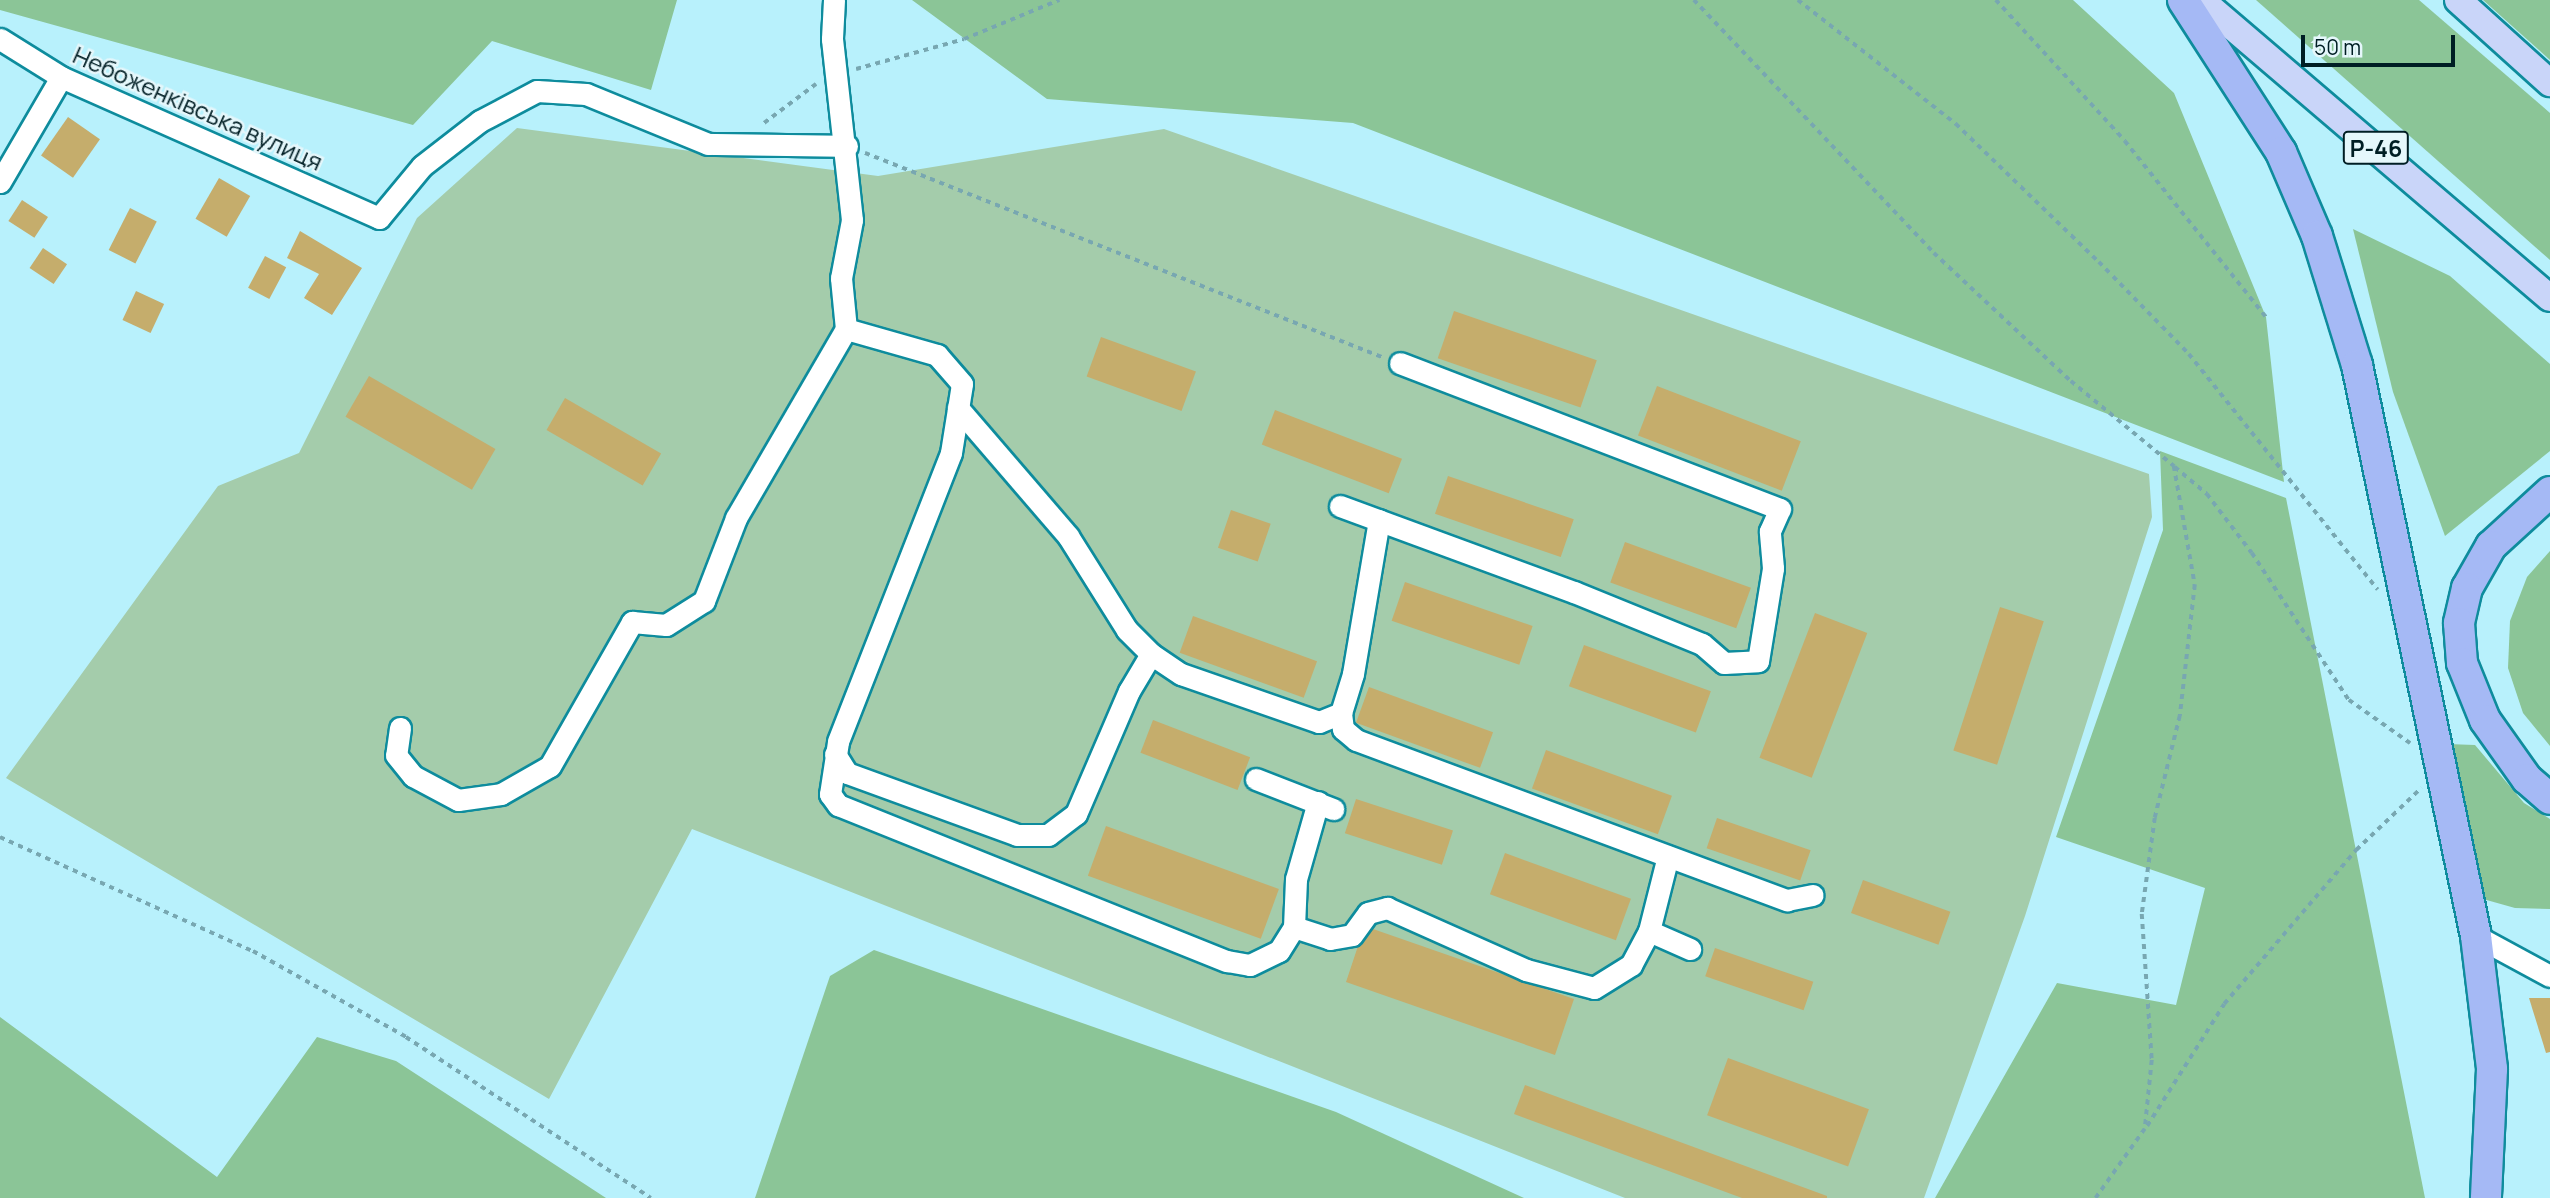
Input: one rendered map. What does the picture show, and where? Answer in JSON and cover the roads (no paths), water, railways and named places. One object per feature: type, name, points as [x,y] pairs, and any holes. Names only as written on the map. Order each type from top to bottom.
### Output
[{"type":"highway","points":[[2183,0],[2266,123],[2316,236],[2357,365],[2476,936],[2492,1069],[2486,1198]]},
{"type":"highway","points":[[2550,492],[2491,546],[2467,588],[2459,623],[2462,663],[2485,720],[2527,779],[2550,799]]},
{"type":"main road","name":"Р-46","points":[[2201,0],[2550,298]]},
{"type":"main road","points":[[2458,0],[2550,83]]},
{"type":"street","points":[[400,728],[396,755],[404,766],[458,800],[501,794],[550,766],[632,622],[666,625],[704,601],[736,518],[846,329],[841,278],[852,220],[847,146],[837,75],[834,0]]},
{"type":"street","name":"Небоженківська вулиця","points":[[0,39],[61,77],[379,218],[422,166],[480,121],[537,91],[586,94],[708,144],[847,146]]},
{"type":"street","points":[[0,182],[61,77]]},
{"type":"street","points":[[846,329],[937,355],[962,384],[951,453],[835,754],[830,794],[838,805],[1227,961],[1250,965],[1279,951],[1294,927],[1296,879],[1326,805],[1256,779]]},
{"type":"street","points":[[1340,506],[1689,639],[1724,663],[1758,661],[1773,568],[1770,531],[1780,509],[1400,363]]},
{"type":"street","points":[[958,408],[1068,536],[1127,630],[1151,654],[1181,674],[1319,722],[1341,713]]},
{"type":"street","points":[[1380,520],[1353,674],[1341,713],[1343,729],[1356,740],[1787,900],[1813,895]]},
{"type":"street","points":[[835,754],[848,773],[1017,835],[1048,835],[1076,814],[1129,691],[1151,654]]},
{"type":"street","points":[[1294,927],[1329,939],[1352,935],[1368,913],[1387,908],[1525,970],[1594,988],[1631,965],[1649,931],[1668,856]]},
{"type":"street","points":[[1649,931],[1690,948]]},
{"type":"street","points":[[2476,936],[2550,976]]}]
